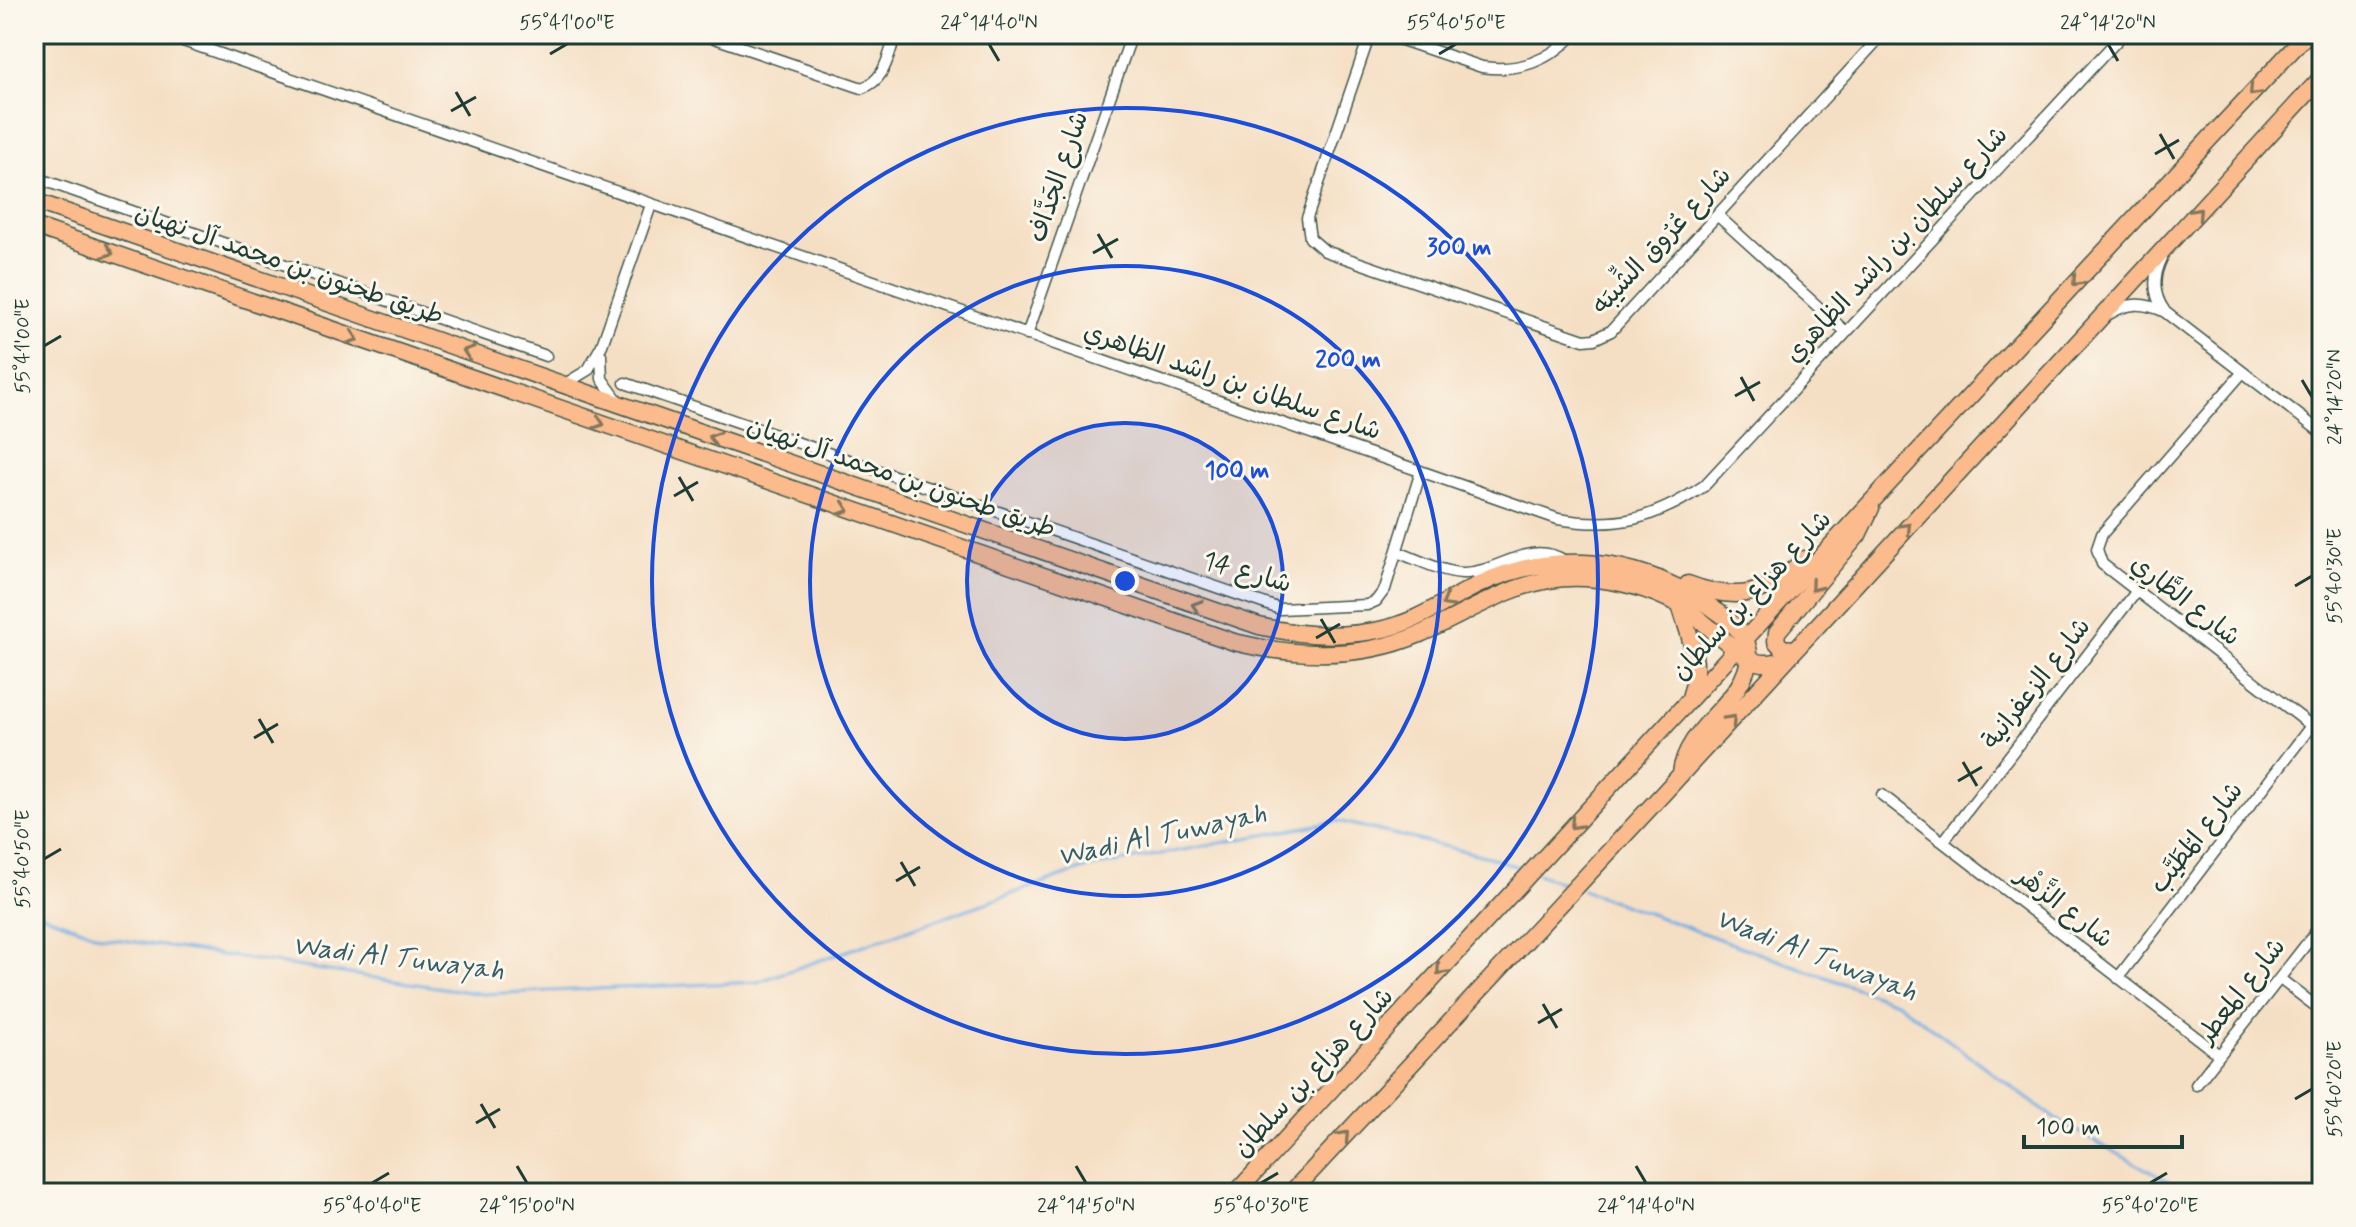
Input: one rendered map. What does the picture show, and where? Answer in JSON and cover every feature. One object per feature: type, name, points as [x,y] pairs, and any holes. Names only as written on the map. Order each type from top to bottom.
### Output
[{"type":"main road","name":"شارع هزاع بن سلطان","points":[[1236,1193],[1690,699],[1743,648],[1874,499],[2307,34]]},
{"type":"main road","points":[[1291,1193],[2322,77]]},
{"type":"main road","name":"طريق طحنون بن محمد آل نهيان","points":[[34,201],[1022,546],[1274,629],[1350,634],[1383,629],[1413,620],[1482,583],[1513,571],[1566,562],[1597,562],[1629,568],[1665,581],[1702,601],[1718,612],[1743,648]]},
{"type":"main road","name":"طريق طحنون بن محمد آل نهيان","points":[[34,226],[1234,642],[1272,650],[1351,653],[1394,643],[1431,629],[1501,593],[1554,578],[1585,578],[1617,582],[1680,605],[1743,648]]},
{"type":"main road","points":[[154,268],[189,272],[280,301],[287,299],[294,291]]},
{"type":"main road","points":[[1629,568],[1660,573],[1723,595],[1754,592],[1789,574],[1850,511],[1874,499]]},
{"type":"main road","points":[[1791,654],[1779,645],[1777,632],[1858,535],[1874,499]]},
{"type":"main road","points":[[1018,569],[1058,576],[1132,600],[1141,599],[1148,589]]},
{"type":"main road","points":[[1680,605],[1697,670],[1690,699]]},
{"type":"main road","points":[[1743,648],[1765,664],[1791,654]]},
{"type":"main road","points":[[1681,773],[1682,762],[1691,742],[1741,682],[1743,648]]},
{"type":"street","name":"شارع سلطان بن راشد الظاهري","points":[[163,34],[1558,519],[1602,523],[1642,518],[1664,510],[1704,486],[2123,34]]},
{"type":"street","points":[[703,34],[862,88],[881,77],[896,34]]},
{"type":"street","name":"شارع الجَدَّاف","points":[[1027,335],[1132,34]]},
{"type":"street","name":"شارع عُرُوق الشِّيبَه","points":[[1370,34],[1307,218],[1310,238],[1325,251],[1575,338],[1594,339],[1611,331],[1883,34]]},
{"type":"street","points":[[1384,34],[1482,67],[1498,69],[1539,61],[1561,48],[1575,34]]},
{"type":"street","points":[[34,177],[546,356]]},
{"type":"street","points":[[622,406],[602,379],[599,363],[602,345],[651,205]]},
{"type":"street","points":[[1717,215],[1846,332]]},
{"type":"street","points":[[181,253],[201,236]]},
{"type":"street","points":[[201,236],[205,262]]},
{"type":"street","points":[[2165,312],[2156,296],[2155,278],[2171,240]]},
{"type":"street","points":[[2086,331],[2124,306],[2145,304],[2165,312],[2322,433]]},
{"type":"street","points":[[563,385],[588,370],[602,345]]},
{"type":"street","name":"شارع الطَّارِي","points":[[2243,372],[2098,541],[2098,557],[2102,564],[2136,592],[2322,734]]},
{"type":"street","name":"شارع 14","points":[[625,383],[1280,609],[1372,604],[1383,594],[1421,471]]},
{"type":"street","points":[[979,530],[990,523],[998,512]]},
{"type":"street","points":[[1022,546],[1024,522]]},
{"type":"street","points":[[1397,552],[1459,573],[1473,572],[1538,553],[1557,556],[1566,562]]},
{"type":"street","name":"شارع الزعفرانية","points":[[1943,842],[2136,592]]},
{"type":"street","name":"شارع المُطَيَّب","points":[[2118,978],[2311,726]]},
{"type":"street","name":"شارع الزَّهْر","points":[[1882,795],[2219,1055]]},
{"type":"street","name":"شارع المعطر","points":[[2196,1085],[2322,924]]},
{"type":"street","points":[[2280,979],[2322,1011]]},
{"type":"waterway","name":"Wadi Al Tuwayah","points":[[34,911],[102,937],[483,994],[757,982],[1087,868],[1338,821],[1489,857],[1527,870]]},
{"type":"waterway","name":"Wadi Al Tuwayah","points":[[1538,874],[1568,885]]},
{"type":"waterway","name":"Wadi Al Tuwayah","points":[[1583,890],[1898,1003],[2055,1119],[2189,1193]]}]
